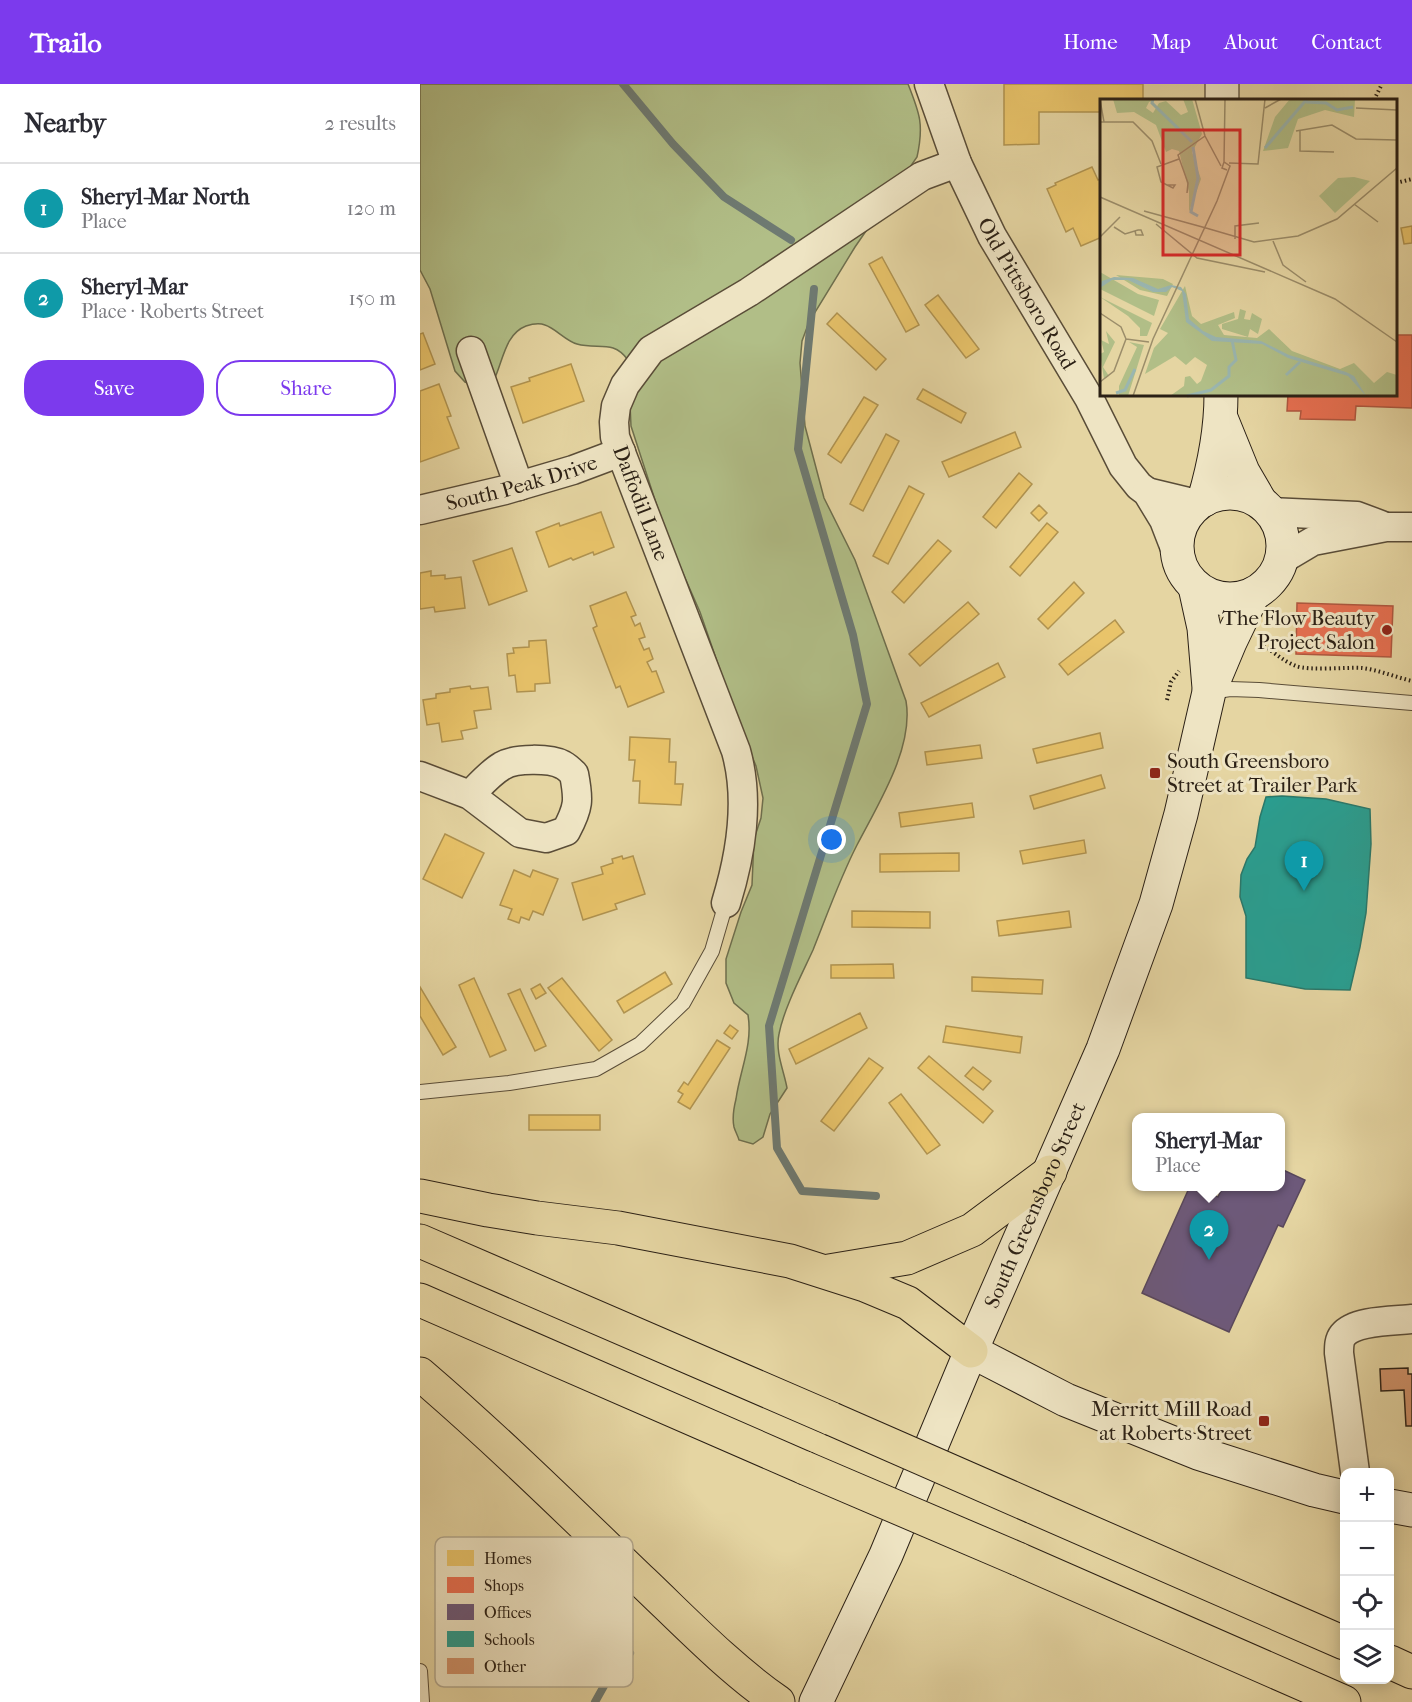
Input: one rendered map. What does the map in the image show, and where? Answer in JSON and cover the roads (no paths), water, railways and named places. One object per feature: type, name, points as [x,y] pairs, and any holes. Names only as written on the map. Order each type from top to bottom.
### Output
[{"type":"highway","points":[[827,1271],[907,1258],[972,1230],[1050,1172]]},
{"type":"highway","points":[[420,1196],[537,1218],[618,1228],[790,1261],[827,1271],[908,1302],[971,1351]]},
{"type":"highway","points":[[420,1241],[1340,1640]]},
{"type":"highway","points":[[420,1300],[1018,1558],[1344,1702]]},
{"type":"highway","points":[[420,1374],[473,1419],[597,1537]]},
{"type":"highway","points":[[633,1571],[739,1672],[778,1702]]},
{"type":"highway","points":[[1394,1664],[1412,1672]]},
{"type":"main road","points":[[1221,406],[1243,472],[1278,523],[1283,540],[1281,560],[1276,573],[1265,587],[1239,599],[1223,600],[1209,596],[1195,587],[1179,565],[1176,551],[1178,531],[1184,519],[1200,502],[1211,476],[1221,406]]},
{"type":"main road","points":[[1200,502],[1217,495],[1233,493],[1247,496],[1266,507]]},
{"type":"main road","name":"South Greensboro Street","points":[[1195,587],[1204,628],[1209,692]]},
{"type":"main road","name":"South Greensboro Street","points":[[816,1702],[886,1555],[971,1351],[1103,1049],[1156,904],[1181,814],[1209,692],[1253,594]]},
{"type":"main road","points":[[971,1351],[1066,1400],[1198,1453],[1340,1496]]},
{"type":"main road","points":[[1394,1507],[1412,1510]]},
{"type":"street","name":"Old Pittsboro Road","points":[[929,84],[957,163],[992,236],[1089,398],[1123,466],[1139,486],[1147,492],[1164,520],[1176,551]]},
{"type":"street","name":"Daffodil Lane","points":[[726,903],[732,882],[744,812],[740,769],[736,751],[615,437],[616,406],[626,385],[651,350],[749,292],[922,176],[957,163]]},
{"type":"street","points":[[471,351],[519,486]]},
{"type":"street","name":"South Peak Drive","points":[[420,510],[519,486],[573,470],[621,452]]},
{"type":"street","points":[[1147,492],[1200,502]]},
{"type":"street","points":[[1266,507],[1357,516],[1399,527]]},
{"type":"street","points":[[1281,560],[1313,541],[1399,527]]},
{"type":"street","points":[[420,776],[470,795]]},
{"type":"street","points":[[1354,1468],[1339,1343],[1343,1335],[1351,1328],[1363,1324],[1412,1319]]},
{"type":"lane","points":[[1209,692],[1230,688],[1412,703]]},
{"type":"lane","points":[[420,1092],[509,1083],[596,1069],[640,1044],[683,1003],[712,951],[726,903]]},
{"type":"lane","points":[[420,1671],[422,1702]]},
{"type":"waterway","points":[[623,84],[673,144],[724,197],[791,240]]},
{"type":"waterway","points":[[814,289],[798,449],[853,635],[867,704],[769,1026],[777,1148],[802,1191],[876,1196]]},
{"type":"waterway","points":[[595,1702],[603,1687]]},
{"type":"place","name":"The Flow Beauty Project Salon","points":[[1387,630]]},
{"type":"place","name":"South Greensboro Street at Trailer Park","points":[[1155,773]]},
{"type":"place","name":"Sheryl-Mar North","points":[[1304,891]]},
{"type":"place","name":"Sheryl-Mar","points":[[1209,1260]]},
{"type":"place","name":"Merritt Mill Road at Roberts Street","points":[[1264,1421]]}]
